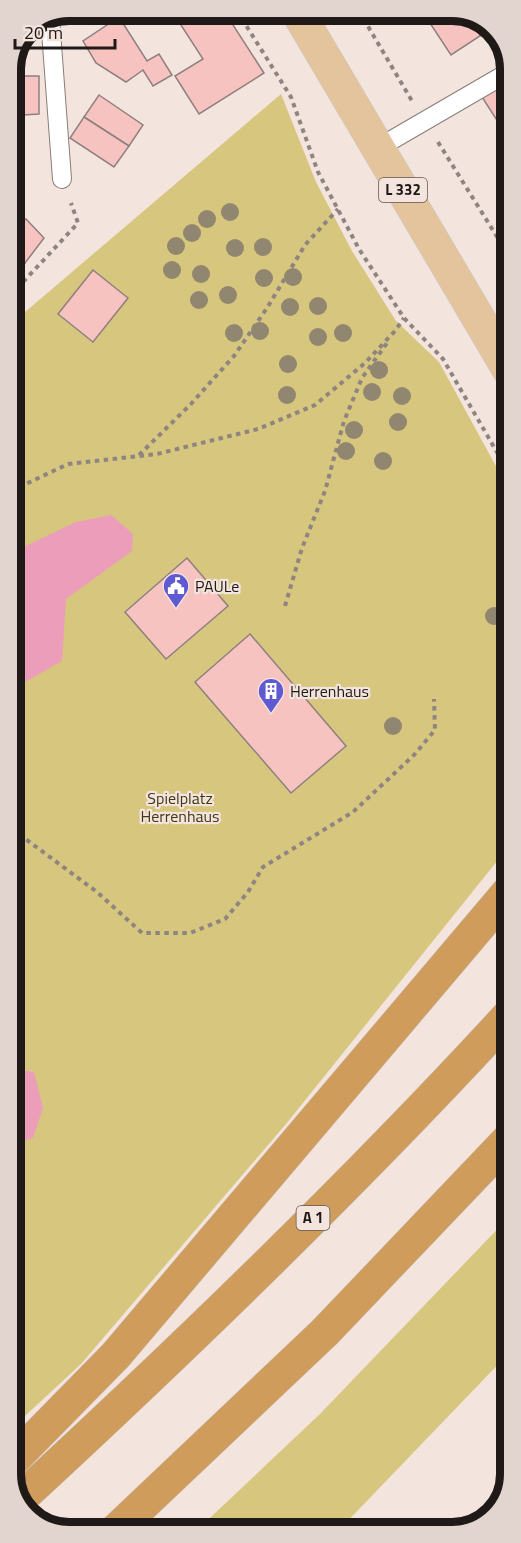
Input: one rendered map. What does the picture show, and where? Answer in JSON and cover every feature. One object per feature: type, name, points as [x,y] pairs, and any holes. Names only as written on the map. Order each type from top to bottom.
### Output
[{"type":"highway","points":[[21,1452],[116,1355],[500,902]]},
{"type":"highway","name":"A 1","points":[[26,1494],[110,1416],[403,1131],[500,1025]]},
{"type":"highway","points":[[125,1522],[325,1332],[500,1148]]},
{"type":"main road","name":"L 332","points":[[303,21],[500,355]]},
{"type":"lane","points":[[51,25],[62,179]]},
{"type":"lane","points":[[378,148],[500,77]]},
{"type":"path","points":[[243,21],[291,97],[318,172],[359,249],[404,318],[443,359],[500,458]]},
{"type":"path","points":[[21,284],[78,223],[62,179]]},
{"type":"path","points":[[138,456],[190,405],[234,356],[267,308],[305,245],[338,209]]},
{"type":"path","points":[[285,606],[302,548],[325,491],[344,421],[362,378],[404,318]]},
{"type":"path","points":[[21,486],[68,464],[157,454],[258,429],[315,405],[365,363],[395,331]]},
{"type":"path","points":[[21,836],[97,892],[142,933],[190,933],[225,919],[248,892],[263,867],[353,812],[414,755],[435,730],[434,699]]},
{"type":"green space","name":"Spielplatz Herrenhaus","points":[[281,94],[316,182],[352,251],[396,321],[439,362],[500,474],[500,857],[286,1124],[81,1364],[21,1420],[21,1114],[34,1072],[21,1070],[21,315]]},
{"type":"green space","points":[[500,1226],[500,1362],[347,1522],[206,1522],[320,1414]]},
{"type":"shaded area","points":[[111,515],[133,534],[132,551],[66,599],[62,661],[21,684],[21,548],[76,522]]},
{"type":"shaded area","points":[[21,1070],[34,1072],[43,1108],[33,1138],[21,1142]]},
{"type":"building","points":[[113,21],[122,21],[147,61],[159,54],[172,75],[153,86],[143,70],[126,82],[96,63],[83,41]]},
{"type":"building","points":[[230,21],[264,73],[199,114],[175,76],[203,59],[179,22]]},
{"type":"building","points":[[429,21],[455,21],[476,27],[484,33],[451,55]]},
{"type":"building","points":[[23,76],[39,76],[39,114],[23,115]]},
{"type":"building","points":[[500,86],[500,125],[482,97]]},
{"type":"building","points":[[99,95],[143,125],[129,146],[84,117]]},
{"type":"building","points":[[84,117],[129,146],[114,167],[70,138]]},
{"type":"building","points":[[26,219],[44,238],[25,263],[21,259],[21,222]]},
{"type":"building","points":[[93,270],[128,298],[93,342],[58,314]]},
{"type":"building","name":"PAULe","points":[[187,558],[228,606],[166,659],[125,612]]},
{"type":"building","name":"Herrenhaus","points":[[250,634],[346,746],[291,793],[195,682]]},
{"type":"place","name":"PAULe","points":[[176,609]]},
{"type":"place","name":"Herrenhaus","points":[[271,714]]}]
